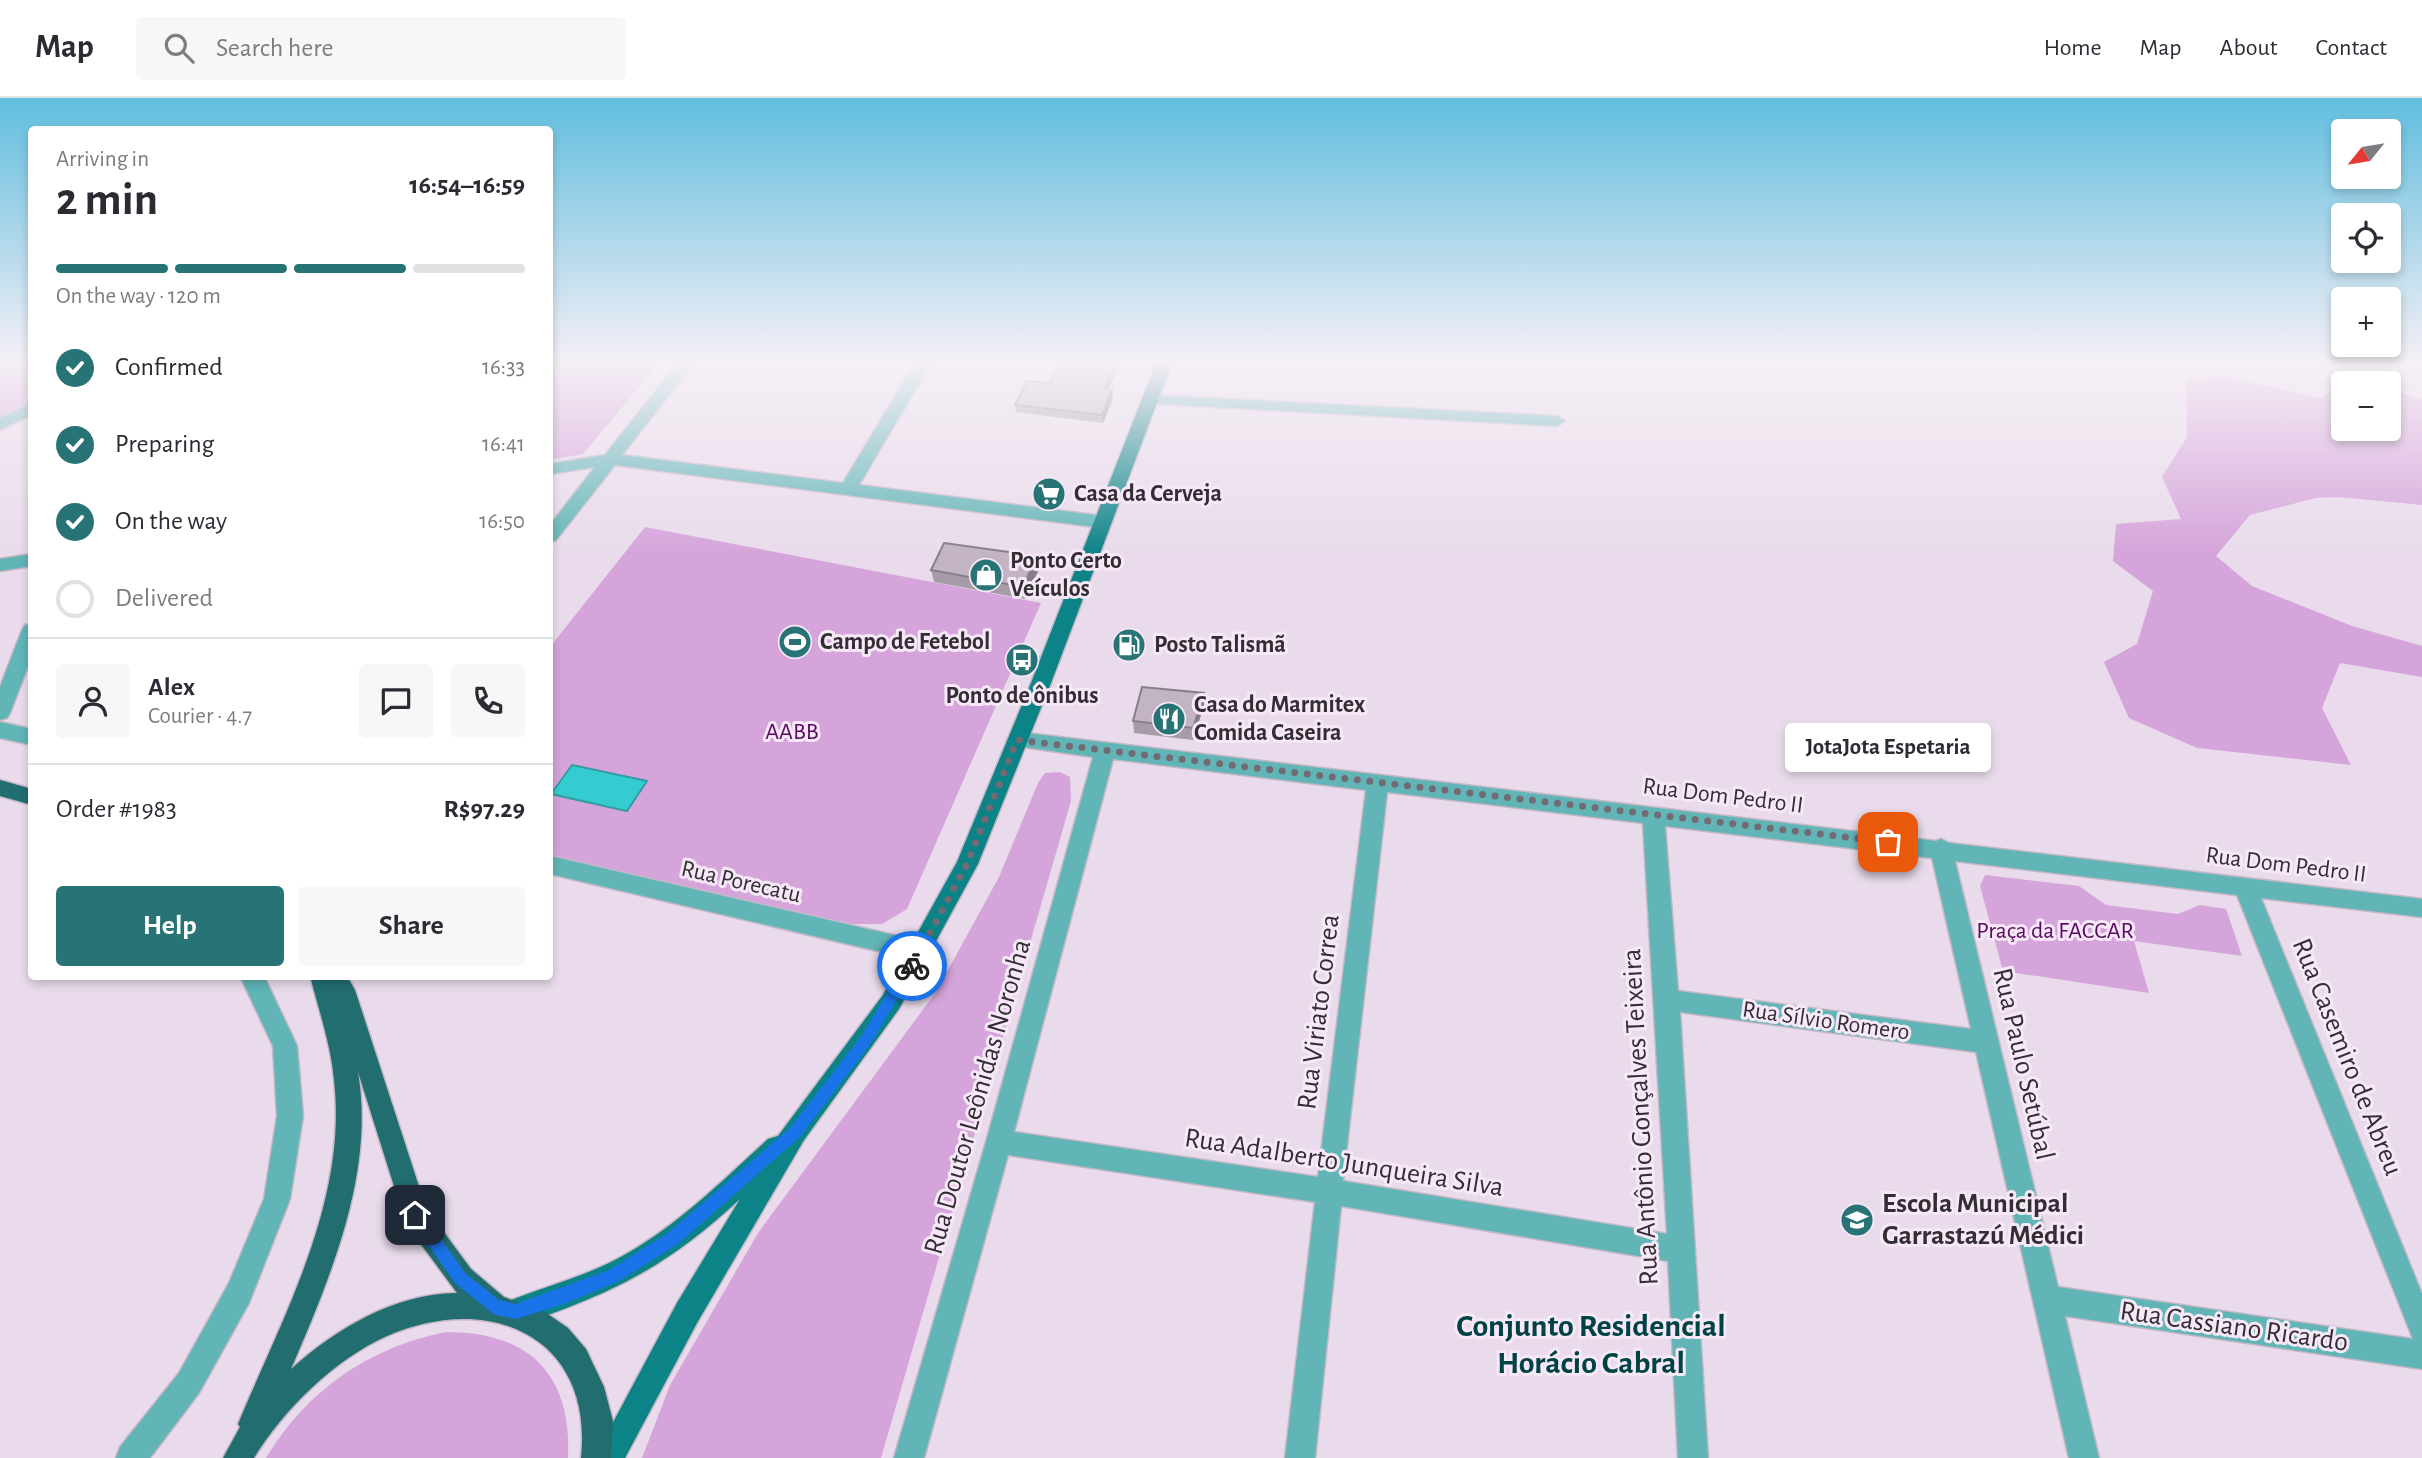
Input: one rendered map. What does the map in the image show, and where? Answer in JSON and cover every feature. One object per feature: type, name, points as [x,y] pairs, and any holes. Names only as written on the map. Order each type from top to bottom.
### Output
[{"type":"highway","points":[[0,788],[28,796]]},
{"type":"highway","points":[[238,1453],[309,1294],[342,1179],[347,1136],[347,1082],[322,980]]},
{"type":"highway","points":[[336,980],[347,997],[415,1215],[461,1279],[506,1309],[558,1336],[583,1367],[599,1422],[596,1458]]},
{"type":"highway","points":[[238,1453],[291,1388],[324,1360],[368,1332],[414,1313],[446,1308],[506,1309]]},
{"type":"main road","points":[[609,1458],[687,1313],[795,1132],[891,1002],[967,864],[1140,426]]},
{"type":"main road","points":[[506,1309],[589,1287],[646,1257],[673,1238],[795,1132]]},
{"type":"street","points":[[553,532],[636,426]]},
{"type":"street","points":[[849,488],[885,426]]},
{"type":"street","points":[[553,468],[611,458],[1103,522]]},
{"type":"street","points":[[0,565],[28,561]]},
{"type":"street","points":[[0,713],[28,640]]},
{"type":"street","points":[[0,730],[28,736]]},
{"type":"street","name":"Rua Dom Pedro II","points":[[1017,740],[1941,848],[2422,908]]},
{"type":"street","name":"Rua Doutor Leônidas Noronha","points":[[909,1458],[999,1142],[1105,751]]},
{"type":"street","name":"Rua Viriato Correa","points":[[1300,1458],[1378,782]]},
{"type":"street","name":"Rua Antônio Gonçalves Teixeira","points":[[1653,814],[1667,1000],[1679,1249],[1693,1458]]},
{"type":"street","name":"Rua Paulo Setúbal","points":[[1941,848],[2084,1458]]},
{"type":"street","name":"Rua Porecatu","points":[[553,866],[920,950]]},
{"type":"street","name":"Rua Casemiro de Abreu","points":[[2245,887],[2422,1329]]},
{"type":"street","points":[[131,1458],[189,1383],[239,1293],[277,1199],[290,1116],[285,1046],[254,980]]},
{"type":"street","name":"Rua Sílvio Romero","points":[[1667,1000],[1986,1042]]},
{"type":"street","name":"Rua Adalberto Junqueira Silva","points":[[999,1142],[1329,1191],[1679,1249]]},
{"type":"street","name":"Rua Cassiano Ricardo","points":[[2045,1299],[2422,1354]]},
{"type":"green space","points":[[553,426],[606,426],[583,454],[553,459]]},
{"type":"green space","points":[[2187,426],[2331,426],[2331,441],[2401,441],[2401,426],[2422,426],[2422,505],[2338,497],[2316,498],[2250,515],[2216,556],[2252,586],[2352,626],[2422,646],[2422,677],[2340,663],[2322,708],[2351,765],[2197,748],[2129,718],[2104,662],[2137,644],[2153,591],[2113,561],[2116,524],[2181,519],[2162,477],[2187,437]]},
{"type":"green space","name":"AABB","points":[[645,527],[1041,603],[907,909],[882,924],[852,924],[553,858],[553,643]]},
{"type":"green space","points":[[1060,772],[1070,777],[1071,801],[881,1458],[642,1458],[670,1385],[758,1233],[936,992],[999,877],[1038,783],[1045,773]]},
{"type":"green space","name":"Praça da FACCAR","points":[[1985,875],[2079,886],[2106,905],[2178,914],[2200,905],[2226,909],[2242,956],[2134,941],[2149,993],[2003,971],[1980,886]]},
{"type":"green space","points":[[446,1332],[475,1334],[500,1340],[522,1349],[539,1363],[553,1381],[562,1402],[567,1428],[568,1458],[266,1458],[300,1412],[342,1375],[391,1349]]},
{"type":"water","points":[[572,765],[647,781],[627,811],[553,794]]},
{"type":"building","points":[[944,543],[1037,556],[1023,587],[931,570]]},
{"type":"building","name":"Casa do Marmitex Comida Caseira","points":[[1142,687],[1204,693],[1193,728],[1133,721]]},
{"type":"way so far","points":[[912,966],[967,864],[1017,740],[1888,842]]},
{"type":"place","name":"Casa da Cerveja","points":[[1049,494]]},
{"type":"place","name":"Ponto Certo Veículos","points":[[986,575]]},
{"type":"place","name":"Campo de Fetebol","points":[[795,642]]},
{"type":"place","name":"Posto Talismã","points":[[1129,645]]},
{"type":"place","name":"Ponto de ônibus","points":[[1022,660]]},
{"type":"place","name":"Casa do Marmitex Comida Caseira","points":[[1169,719]]},
{"type":"place","name":"JotaJota Espetaria","points":[[1888,842]]},
{"type":"place","name":"Escola Municipal Garrastazú Médici","points":[[1857,1220]]},
{"type":"district","name":"Conjunto Residencial Horácio Cabral","points":[[1591,1344]]},
{"type":"route","points":[[415,1215],[461,1279],[495,1307],[516,1312],[614,1276],[673,1238],[795,1132],[864,1042],[912,966]]}]
